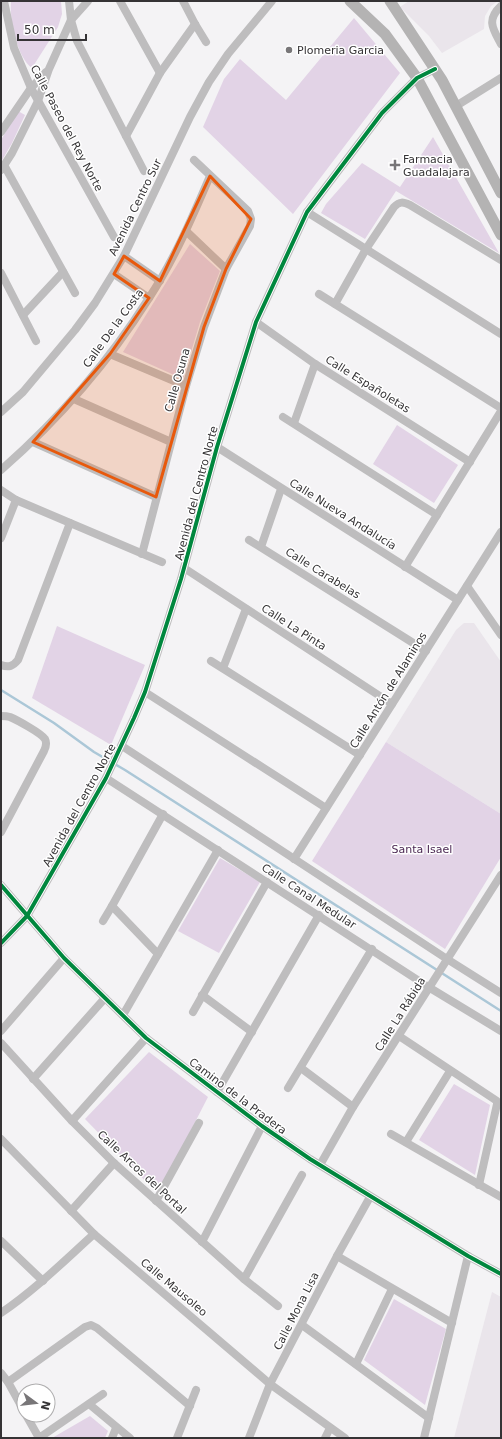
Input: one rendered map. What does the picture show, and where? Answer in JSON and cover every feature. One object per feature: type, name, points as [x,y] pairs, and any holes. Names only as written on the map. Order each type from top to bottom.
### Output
[{"type":"main road","points":[[350,1],[385,34],[417,78],[501,235]]},
{"type":"main road","points":[[390,1],[435,69],[501,192]]},
{"type":"street","name":"Calle Paseo del Rey Norte","points":[[4,1],[14,48],[31,88],[114,238]]},
{"type":"street","points":[[69,1],[71,20],[77,40],[144,171]]},
{"type":"street","points":[[75,293],[3,167],[20,139],[38,101],[71,20],[88,1]]},
{"type":"street","points":[[120,1],[160,73]]},
{"type":"street","points":[[183,1],[206,42]]},
{"type":"street","name":"Avenida Centro Sur","points":[[1,412],[23,392],[75,330],[95,303],[124,256],[190,117],[209,82],[228,54],[272,1]]},
{"type":"street","points":[[501,6],[494,13],[492,24],[493,30],[501,44]]},
{"type":"street","points":[[126,136],[160,73],[195,24]]},
{"type":"street","points":[[1,132],[31,88],[50,69]]},
{"type":"street","name":"Avenida del Centro Norte","points":[[1,943],[27,916],[108,775],[145,692],[184,568],[217,447],[256,322],[306,212],[373,124],[417,78],[435,69]]},
{"type":"street","points":[[456,106],[501,78]]},
{"type":"street","points":[[194,160],[210,176]]},
{"type":"street","name":"Calle Osuna","points":[[142,554],[186,386],[204,327],[226,268],[250,226],[251,219],[248,212],[210,176]]},
{"type":"street","name":"Calle De la Costa","points":[[1,470],[32,442],[74,399],[110,354],[160,280],[186,232],[210,176]]},
{"type":"street","points":[[335,304],[366,249],[398,203],[403,202],[410,205],[501,260]]},
{"type":"street","points":[[306,212],[501,334]]},
{"type":"street","points":[[186,232],[226,268]]},
{"type":"street","points":[[124,256],[160,280]]},
{"type":"street","points":[[23,315],[63,272]]},
{"type":"street","points":[[1,273],[36,341]]},
{"type":"street","points":[[114,274],[149,298]]},
{"type":"street","points":[[319,294],[501,410],[405,567]]},
{"type":"street","name":"Calle Españoletas","points":[[256,322],[315,364],[470,462]]},
{"type":"street","points":[[110,354],[186,386]]},
{"type":"street","points":[[294,423],[315,364]]},
{"type":"street","points":[[74,399],[171,442]]},
{"type":"street","points":[[283,417],[437,514]]},
{"type":"street","points":[[32,442],[156,497]]},
{"type":"street","name":"Calle Nueva Andalucía","points":[[217,447],[458,600]]},
{"type":"street","points":[[261,547],[281,488]]},
{"type":"street","points":[[1,490],[16,500],[162,562]]},
{"type":"street","points":[[1,538],[16,500]]},
{"type":"street","points":[[2,665],[9,667],[14,665],[18,660],[70,523]]},
{"type":"street","name":"Calle Antón de Alaminos","points":[[294,859],[501,532]]},
{"type":"street","name":"Calle Carabelas","points":[[249,540],[426,651]]},
{"type":"street","name":"Calle La Pinta","points":[[184,568],[392,704]]},
{"type":"street","points":[[467,586],[501,635]]},
{"type":"street","points":[[223,668],[246,609]]},
{"type":"street","points":[[211,661],[360,755]]},
{"type":"street","points":[[145,692],[326,808]]},
{"type":"street","points":[[1,716],[12,718],[42,736],[46,740],[46,745],[1,832]]},
{"type":"street","name":"Calle Canal Medular","points":[[120,750],[294,859],[447,959],[501,992]]},
{"type":"street","name":"Calle Canal Medular","points":[[108,775],[163,814],[267,882],[372,949],[432,984],[501,1031]]},
{"type":"street","points":[[103,921],[163,814]]},
{"type":"street","points":[[123,1015],[218,850]]},
{"type":"street","name":"Calle La Rábida","points":[[320,1166],[353,1107],[501,875]]},
{"type":"street","points":[[193,1012],[267,882]]},
{"type":"street","name":"Camino de la Pradera","points":[[1,885],[64,958],[146,1038],[262,1126],[320,1166],[468,1256],[501,1274]]},
{"type":"street","points":[[112,906],[158,954]]},
{"type":"street","points":[[217,1092],[319,915]]},
{"type":"street","points":[[288,1088],[372,949]]},
{"type":"street","points":[[1,1031],[64,958]]},
{"type":"street","points":[[202,995],[252,1032]]},
{"type":"street","points":[[33,1079],[105,998]]},
{"type":"street","points":[[399,1036],[497,1102],[478,1185]]},
{"type":"street","points":[[72,1121],[146,1038]]},
{"type":"street","name":"Calle Arcos del Portal","points":[[1,1043],[72,1121],[114,1163],[244,1280],[278,1306]]},
{"type":"street","points":[[301,1068],[353,1107]]},
{"type":"street","points":[[406,1142],[450,1070]]},
{"type":"street","points":[[156,1201],[199,1123]]},
{"type":"street","points":[[202,1242],[262,1126]]},
{"type":"street","points":[[391,1134],[501,1197]]},
{"type":"street","name":"Calle Mausoleo","points":[[1,1139],[94,1234],[270,1384],[345,1438]]},
{"type":"street","points":[[71,1211],[114,1163]]},
{"type":"street","points":[[244,1280],[302,1175]]},
{"type":"street","name":"Calle Mona Lisa","points":[[249,1438],[270,1384],[337,1256],[370,1197]]},
{"type":"street","points":[[1,1313],[43,1281],[94,1234]]},
{"type":"street","points":[[1,1241],[43,1281]]},
{"type":"street","points":[[337,1256],[452,1323]]},
{"type":"street","points":[[424,1438],[468,1256]]},
{"type":"street","points":[[356,1364],[392,1289]]},
{"type":"street","points":[[8,1382],[91,1325],[97,1328],[190,1406]]},
{"type":"street","points":[[302,1325],[428,1418]]},
{"type":"street","points":[[1,1373],[16,1396]]},
{"type":"street","points":[[177,1438],[196,1390]]},
{"type":"street","points":[[31,1423],[39,1438],[103,1394]]},
{"type":"street","points":[[89,1404],[116,1428],[130,1438]]},
{"type":"street","points":[[112,1438],[116,1428]]},
{"type":"street","points":[[325,1438],[330,1428]]},
{"type":"highlighted area","points":[[210,176],[251,219],[226,269],[204,327],[156,497],[33,442],[110,354],[149,298],[114,274],[124,256],[160,281]]},
{"type":"shaded area","points":[[409,1],[498,1],[491,6],[485,16],[484,29],[442,53],[429,36],[400,7]]},
{"type":"shaded area","points":[[464,623],[474,623],[501,662],[501,814],[386,742],[456,630]]},
{"type":"shaded area","points":[[492,1292],[501,1297],[501,1438],[454,1438]]},
{"type":"green space","points":[[11,1],[61,1],[62,14],[58,27],[32,68],[22,56],[18,47],[11,17]]},
{"type":"green space","points":[[354,18],[400,73],[293,214],[203,127],[224,79],[240,59],[286,100]]},
{"type":"green space","points":[[18,111],[25,115],[1,162],[1,140]]},
{"type":"green space","points":[[433,137],[499,253],[396,191],[365,239],[321,213],[326,204],[362,163],[400,187]]},
{"type":"green space","points":[[190,244],[220,271],[200,322],[183,379],[123,352]]},
{"type":"green space","points":[[397,425],[458,465],[434,503],[373,464]]},
{"type":"green space","points":[[57,626],[145,665],[111,745],[32,698]]},
{"type":"green space","name":"Santa Isael","points":[[386,742],[501,814],[501,857],[445,949],[312,861]]},
{"type":"green space","points":[[220,858],[260,882],[219,953],[178,931]]},
{"type":"green space","points":[[149,1052],[208,1097],[158,1194],[85,1119]]},
{"type":"green space","points":[[454,1084],[490,1105],[475,1175],[419,1140]]},
{"type":"green space","points":[[394,1299],[446,1329],[425,1405],[364,1360]]},
{"type":"green space","points":[[90,1416],[108,1431],[105,1438],[52,1438]]},
{"type":"waterway","points":[[1,690],[54,723],[94,752],[125,770],[501,1011]]},
{"type":"cycle path","points":[[1,943],[27,916],[106,778],[145,692],[181,579],[217,447],[256,322],[307,212],[382,113],[417,78],[435,69]]},
{"type":"cycle path","points":[[1,885],[64,958],[146,1038],[262,1126],[310,1159],[468,1256],[501,1274]]},
{"type":"place","name":"Plomeria Garcia","points":[[289,50]]},
{"type":"place","name":"Farmacia Guadalajara","points":[[395,165]]}]
